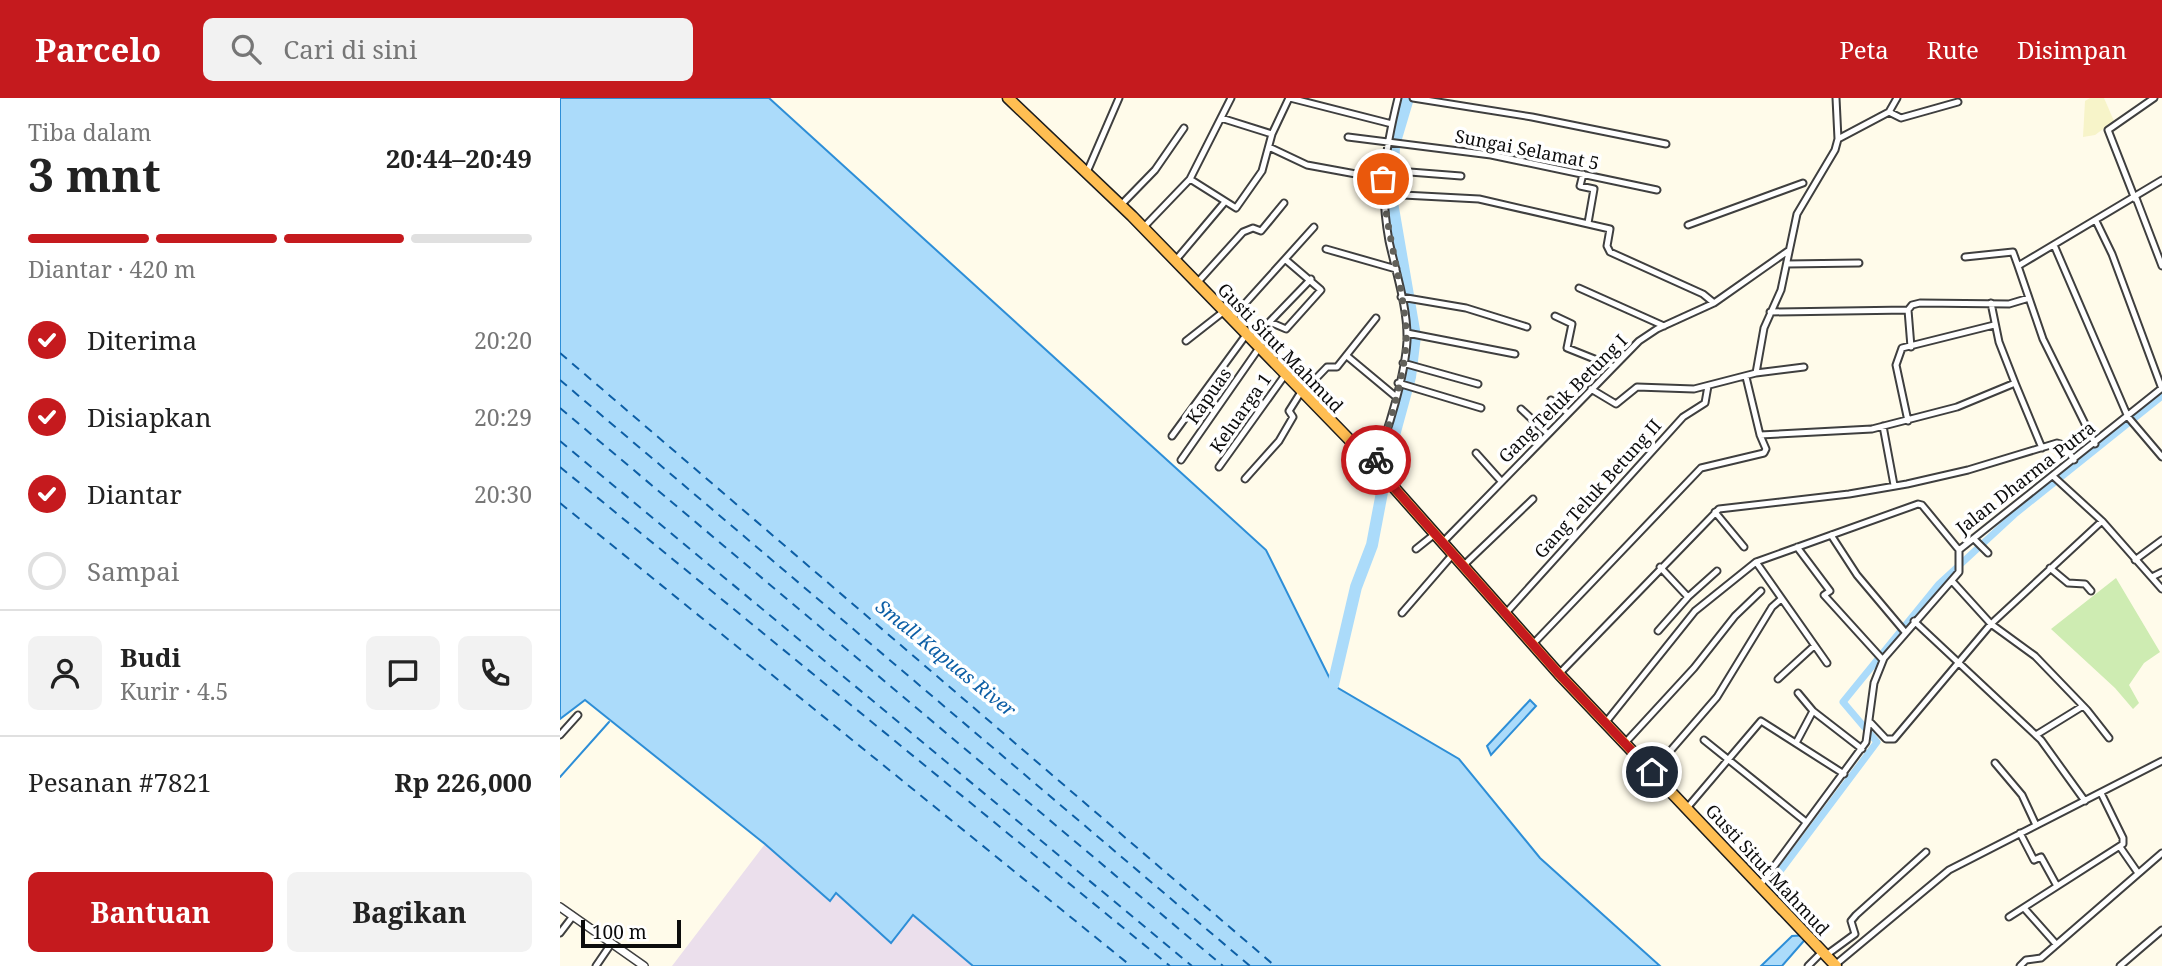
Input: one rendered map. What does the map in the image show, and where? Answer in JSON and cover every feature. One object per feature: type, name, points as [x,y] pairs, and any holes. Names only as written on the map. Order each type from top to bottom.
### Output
[{"type":"highway","name":"Gusti Situt Mahmud","points":[[1008,98],[1143,228],[1376,467],[1559,674],[1761,884],[1835,966]]},
{"type":"street","points":[[1087,174],[1119,98]]},
{"type":"street","points":[[1143,228],[1190,178],[1231,98]]},
{"type":"street","points":[[1190,178],[1224,203],[1238,207],[1262,171],[1272,134],[1289,98],[1314,101],[1392,124]]},
{"type":"street","points":[[1376,467],[1391,448],[1395,396],[1405,363],[1409,334],[1383,179],[1398,98]]},
{"type":"street","points":[[1413,98],[1532,117],[1666,144]]},
{"type":"street","points":[[1756,373],[1764,328],[1787,264],[1797,214],[1825,168],[1838,139],[1836,98]]},
{"type":"street","points":[[2154,98],[2108,130],[2162,266]]},
{"type":"street","points":[[1838,139],[1889,112],[1897,99]]},
{"type":"street","points":[[1889,112],[1900,117],[1958,102]]},
{"type":"street","points":[[1221,118],[1272,134]]},
{"type":"street","points":[[1120,206],[1155,170],[1184,128]]},
{"type":"street","name":"Sungai Selamat 5","points":[[1348,137],[1491,155],[1657,190]]},
{"type":"street","points":[[1269,147],[1307,165],[1383,179]]},
{"type":"street","points":[[1386,170],[1461,176]]},
{"type":"street","points":[[1583,174],[1580,186],[1594,189],[1588,223]]},
{"type":"street","points":[[2018,266],[2162,180]]},
{"type":"street","points":[[1688,225],[1802,181],[1808,192]]},
{"type":"street","points":[[1386,194],[1479,199],[1611,230],[1607,246],[1610,252],[1703,295],[1714,303]]},
{"type":"street","points":[[1175,261],[1224,203]]},
{"type":"street","points":[[1196,284],[1243,232],[1253,228],[1261,231],[1284,203]]},
{"type":"street","points":[[2096,221],[2112,254],[2162,389]]},
{"type":"street","points":[[1186,341],[1227,316],[1286,260],[1314,227]]},
{"type":"street","points":[[2054,245],[2130,420],[2162,457]]},
{"type":"street","points":[[1326,249],[1396,269]]},
{"type":"street","name":"Gang Teluk Betung I","points":[[1444,541],[1639,341],[1714,303],[1788,251]]},
{"type":"street","points":[[1965,257],[2015,252],[2043,339],[2095,444]]},
{"type":"street","points":[[1270,322],[1287,328],[1321,290],[1286,260]]},
{"type":"street","points":[[1787,264],[1859,263]]},
{"type":"street","points":[[1172,436],[1252,341],[1311,279]]},
{"type":"street","points":[[1579,288],[1664,326]]},
{"type":"street","points":[[1403,298],[1466,308],[1527,327]]},
{"type":"street","points":[[1911,346],[1908,310],[1912,305],[2014,304],[2029,298]]},
{"type":"street","points":[[1991,303],[1994,325],[2042,448]]},
{"type":"street","points":[[1770,312],[1908,310]]},
{"type":"street","points":[[1555,316],[1572,324],[1567,348],[1612,366]]},
{"type":"street","points":[[1245,479],[1279,441],[1293,417],[1289,411],[1301,392],[1327,367],[1336,368],[1376,318]]},
{"type":"street","points":[[1908,421],[1896,365],[1902,349],[1994,325]]},
{"type":"street","points":[[1409,334],[1515,354]]},
{"type":"street","name":"Kapuas","points":[[1181,460],[1252,341]]},
{"type":"street","points":[[1347,356],[1395,396]]},
{"type":"street","points":[[1405,363],[1478,384]]},
{"type":"street","points":[[1591,388],[1616,404],[1637,387],[1694,389],[1756,373],[1804,367]]},
{"type":"street","name":"Keluarga 1","points":[[1219,467],[1285,375]]},
{"type":"street","points":[[1533,644],[1701,468],[1764,453],[1766,449],[1746,377]]},
{"type":"street","points":[[1760,435],[1883,426],[1919,419],[1957,407],[2015,383]]},
{"type":"street","points":[[1400,384],[1481,408]]},
{"type":"street","name":"Gang Teluk Betung II","points":[[1506,613],[1683,417],[1705,403],[1708,386]]},
{"type":"street","name":"Jalan Dharma Putra","points":[[1761,884],[1862,749],[1870,724],[1874,683],[1882,659],[1952,581],[1962,566],[1959,550],[1978,543],[2056,480],[2074,460],[2130,420],[2162,389]]},
{"type":"street","points":[[1551,400],[1568,413]]},
{"type":"street","points":[[1521,409],[1547,433]]},
{"type":"street","points":[[1883,426],[1894,485]]},
{"type":"street","points":[[1559,674],[1715,512],[1730,506],[1849,494],[1968,470],[2062,444],[2074,460]]},
{"type":"street","points":[[1476,453],[1501,481]]},
{"type":"street","points":[[2056,480],[2102,521],[2162,589]]},
{"type":"street","points":[[1464,565],[1533,499]]},
{"type":"street","points":[[1606,722],[1695,611],[1756,562],[1921,504],[1959,550]]},
{"type":"street","points":[[1715,512],[1744,547]]},
{"type":"street","points":[[1870,724],[1886,739],[1894,740],[1991,624],[2102,521]]},
{"type":"street","points":[[1416,549],[1436,533]]},
{"type":"street","points":[[1831,535],[1857,575],[1905,632]]},
{"type":"street","points":[[2135,559],[2162,540]]},
{"type":"street","points":[[1978,543],[1988,553]]},
{"type":"street","points":[[1797,547],[1830,591],[1824,595],[1882,659]]},
{"type":"street","points":[[1402,613],[1454,553]]},
{"type":"street","points":[[1756,562],[1827,663]]},
{"type":"street","points":[[1660,567],[1688,597]]},
{"type":"street","points":[[2050,568],[2064,581],[2085,584],[2091,591]]},
{"type":"street","points":[[1658,631],[1717,570]]},
{"type":"street","points":[[2152,577],[2162,572]]},
{"type":"street","points":[[1952,581],[1991,624],[2035,656],[2083,706],[2109,738]]},
{"type":"street","points":[[1625,743],[1695,668],[1723,630],[1761,591]]},
{"type":"street","points":[[1652,772],[1717,697],[1772,607],[1781,599]]},
{"type":"street","points":[[1914,621],[2036,735],[2063,767],[2085,801]]},
{"type":"street","points":[[1778,679],[1814,646]]},
{"type":"street","points":[[1798,692],[1812,711],[1862,749]]},
{"type":"street","points":[[2036,735],[2083,706]]},
{"type":"street","points":[[1796,743],[1812,711]]},
{"type":"street","points":[[560,735],[578,715]]},
{"type":"street","points":[[1686,808],[1761,721],[1844,774]]},
{"type":"street","points":[[1704,740],[1806,822]]},
{"type":"street","points":[[1835,966],[1949,870],[2162,761]]},
{"type":"street","points":[[1995,763],[2022,794],[2036,825]]},
{"type":"street","points":[[2009,917],[2120,847],[2123,838],[2101,793]]},
{"type":"street","points":[[2020,833],[2034,860],[2041,857],[2057,886]]},
{"type":"street","points":[[2120,847],[2138,873]]},
{"type":"street","points":[[1808,966],[1821,951],[1855,934],[1851,921],[1856,915],[1926,852]]},
{"type":"street","points":[[2020,966],[2026,960],[2040,959],[2161,855]]},
{"type":"street","points":[[560,907],[644,966]]},
{"type":"street","points":[[2024,908],[2056,944]]},
{"type":"street","points":[[560,933],[573,916]]},
{"type":"street","points":[[2120,966],[2162,930]]},
{"type":"street","points":[[596,966],[611,944]]},
{"type":"shaded area","points":[[2090,98],[2104,98],[2114,121],[2095,135],[2083,137],[2085,101]]},
{"type":"shaded area","points":[[765,844],[830,901],[835,893],[891,943],[912,915],[973,966],[672,966]]},
{"type":"green space","points":[[2116,578],[2160,652],[2144,663],[2129,685],[2139,703],[2133,709],[2115,688],[2051,629]]},
{"type":"water","name":"Small Kapuas River","points":[[560,98],[769,98],[1266,550],[1333,685],[1459,759],[1540,858],[1660,966],[973,966],[913,915],[891,943],[836,893],[830,901],[765,844],[585,700],[560,719]]},
{"type":"water","points":[[1530,700],[1536,706],[1491,755],[1487,746]]},
{"type":"water","points":[[1809,935],[1782,966],[1761,966],[1792,936]]},
{"type":"waterway","points":[[1333,685],[1356,587],[1372,545],[1390,450],[1410,377],[1415,336],[1392,202],[1394,145],[1408,98]]},
{"type":"waterway","points":[[1809,935],[1814,933],[1769,886],[1877,742],[1843,702],[1939,584],[2016,513],[2162,396]]},
{"type":"waterway","points":[[560,777],[609,722]]},
{"type":"ferry route","points":[[560,353],[1275,966]]},
{"type":"ferry route","points":[[560,380],[1250,966]]},
{"type":"ferry route","points":[[560,408],[1223,966]]},
{"type":"ferry route","points":[[560,441],[1192,966]]},
{"type":"ferry route","points":[[560,467],[1170,966]]},
{"type":"ferry route","points":[[560,503],[1131,966]]},
{"type":"way so far","points":[[1376,460],[1390,421],[1407,341],[1384,209],[1383,179]]},
{"type":"route","points":[[1376,460],[1374,465],[1559,674],[1652,772]]}]
